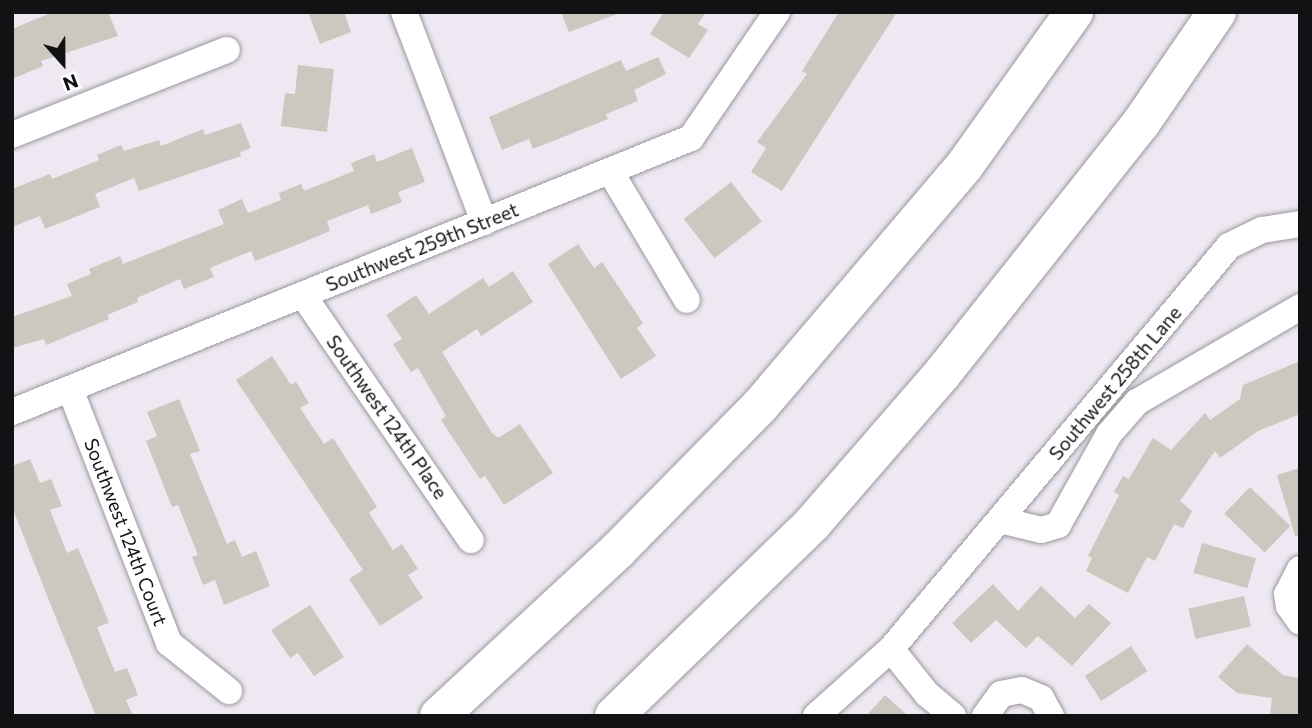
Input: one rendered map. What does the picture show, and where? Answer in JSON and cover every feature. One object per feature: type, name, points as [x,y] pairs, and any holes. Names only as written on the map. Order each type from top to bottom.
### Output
[{"type":"highway","points":[[439,716],[618,550],[760,406],[965,165],[1074,12]]},
{"type":"highway","points":[[614,716],[812,524],[942,374],[1133,134],[1217,12]]},
{"type":"street","points":[[404,12],[484,222]]},
{"type":"street","name":"Southwest 259th Street","points":[[12,412],[691,138],[777,12]]},
{"type":"street","points":[[12,135],[227,50]]},
{"type":"street","points":[[610,171],[687,300]]},
{"type":"street","name":"Southwest 258th Lane","points":[[816,716],[891,649],[1229,246],[1262,230],[1300,224]]},
{"type":"street","name":"Southwest 124th Place","points":[[303,295],[471,540]]},
{"type":"street","name":"Southwest 258th Lane","points":[[1000,520],[1041,530],[1058,525],[1109,434],[1137,402],[1300,307]]},
{"type":"street","name":"Southwest 124th Court","points":[[70,389],[169,643],[229,691]]},
{"type":"street","points":[[1300,569],[1287,594],[1289,606],[1300,622]]},
{"type":"street","points":[[891,649],[928,694],[953,716]]},
{"type":"street","points":[[985,716],[1001,694],[1022,690],[1041,698],[1051,716]]},
{"type":"building","points":[[53,12],[108,12],[118,36],[41,61],[43,66],[12,79],[12,29]]},
{"type":"building","points":[[308,12],[344,12],[351,32],[320,44]]},
{"type":"building","points":[[561,12],[617,12],[617,14],[569,32]]},
{"type":"building","points":[[664,12],[706,12],[698,24],[708,30],[689,58],[650,34]]},
{"type":"building","points":[[839,12],[897,12],[782,191],[751,172],[766,148],[757,142],[807,74],[802,71]]},
{"type":"building","points":[[658,57],[666,74],[634,90],[638,101],[606,114],[608,119],[533,149],[529,139],[502,150],[489,117],[621,60],[626,71]]},
{"type":"building","points":[[298,65],[334,69],[327,132],[281,126],[285,93],[295,94]]},
{"type":"building","points":[[241,123],[251,148],[240,152],[241,156],[139,191],[134,178],[95,194],[100,207],[45,229],[40,216],[12,227],[12,189],[50,174],[52,179],[99,160],[97,155],[121,145],[124,151],[159,140],[161,146],[203,129],[205,135]]},
{"type":"building","points":[[412,148],[425,182],[398,192],[402,202],[371,214],[368,205],[327,221],[330,231],[255,261],[251,251],[210,268],[214,277],[184,289],[180,279],[137,298],[138,302],[107,315],[109,319],[46,345],[44,339],[12,348],[12,317],[72,296],[67,284],[91,274],[89,269],[120,256],[123,264],[224,224],[218,210],[242,199],[248,213],[281,200],[279,193],[301,184],[304,191],[354,171],[351,163],[374,154],[377,162]]},
{"type":"building","points":[[731,182],[762,221],[715,258],[684,219]]},
{"type":"building","points":[[578,244],[594,268],[602,262],[643,323],[637,328],[656,356],[621,379],[548,264]]},
{"type":"building","points":[[513,271],[533,302],[481,336],[477,329],[442,352],[492,433],[498,438],[520,424],[553,473],[504,505],[485,476],[480,479],[441,420],[446,416],[418,368],[411,372],[393,344],[402,339],[386,315],[416,295],[429,314],[483,278],[489,287]]},
{"type":"building","points":[[272,356],[291,385],[296,382],[309,403],[300,408],[324,444],[333,438],[377,507],[369,513],[393,550],[402,544],[418,569],[408,575],[423,598],[380,626],[349,579],[363,570],[236,380]]},
{"type":"building","points":[[1300,361],[1300,414],[1258,431],[1220,458],[1215,451],[1180,501],[1192,511],[1183,528],[1174,524],[1155,561],[1147,557],[1128,593],[1086,571],[1092,558],[1088,556],[1119,495],[1114,492],[1123,476],[1129,479],[1153,438],[1171,450],[1205,413],[1210,420],[1240,399],[1243,385]]},
{"type":"building","points":[[179,399],[200,451],[190,454],[227,544],[235,540],[242,557],[256,551],[270,586],[224,605],[215,580],[203,585],[192,557],[198,555],[178,505],[172,507],[146,441],[157,436],[147,412]]},
{"type":"building","points":[[30,459],[40,483],[51,479],[62,506],[50,510],[67,553],[78,548],[109,623],[97,627],[115,672],[127,668],[138,695],[126,700],[133,716],[96,716],[54,613],[12,507],[12,466]]},
{"type":"building","points":[[1300,468],[1300,535],[1295,536],[1277,475]]},
{"type":"building","points":[[1250,487],[1290,526],[1265,553],[1224,514]]},
{"type":"building","points":[[1202,543],[1256,558],[1247,588],[1193,573]]},
{"type":"building","points":[[993,584],[1018,611],[1041,586],[1075,618],[1089,604],[1111,623],[1072,666],[1038,636],[1026,648],[996,620],[971,643],[952,623]]},
{"type":"building","points":[[1244,596],[1251,626],[1195,639],[1188,609]]},
{"type":"building","points":[[310,605],[344,657],[314,676],[298,653],[290,658],[271,630]]},
{"type":"building","points":[[1247,644],[1283,675],[1298,678],[1300,716],[1270,716],[1272,698],[1237,693],[1218,677]]},
{"type":"building","points":[[1131,646],[1147,671],[1101,701],[1085,676]]},
{"type":"building","points":[[885,695],[908,716],[866,716]]}]
